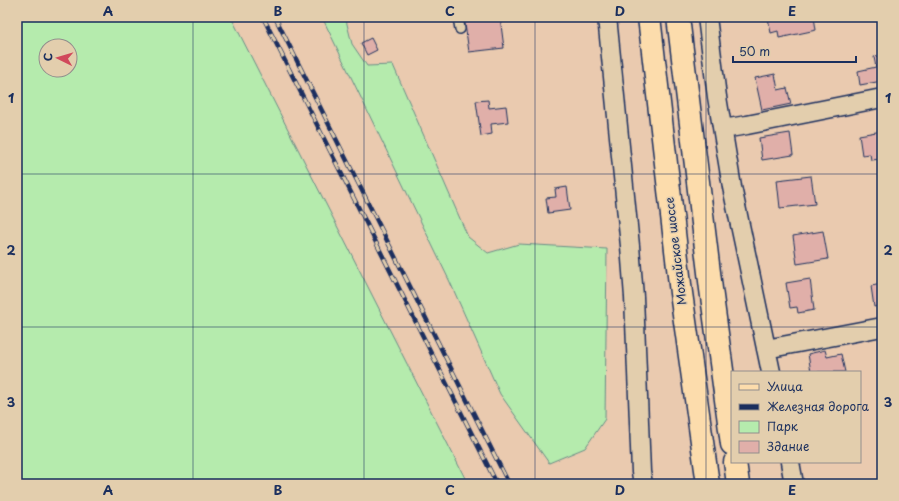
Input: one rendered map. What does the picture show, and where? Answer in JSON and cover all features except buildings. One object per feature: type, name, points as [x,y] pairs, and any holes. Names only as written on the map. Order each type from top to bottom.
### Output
[{"type":"main road","name":"Можайское шоссе","points":[[650,17],[680,285],[708,484]]},
{"type":"main road","points":[[678,17],[710,290],[731,437]]},
{"type":"main road","points":[[735,463],[738,484]]},
{"type":"street","points":[[607,17],[634,297],[641,472],[643,484]]},
{"type":"street","points":[[708,17],[717,97],[732,187],[771,371]]},
{"type":"street","points":[[723,129],[882,98]]},
{"type":"street","points":[[766,349],[882,327]]},
{"type":"street","points":[[790,463],[794,484]]},
{"type":"lane","points":[[458,17],[460,29]]},
{"type":"green space","points":[[17,17],[231,17],[468,484],[17,484]]},
{"type":"green space","points":[[322,17],[346,17],[352,44],[367,66],[393,65],[468,237],[488,253],[519,244],[607,249],[605,419],[585,448],[549,463],[500,394],[450,282]]},
{"type":"railway","points":[[263,17],[497,484]]},
{"type":"railway","points":[[275,17],[509,484]]}]
